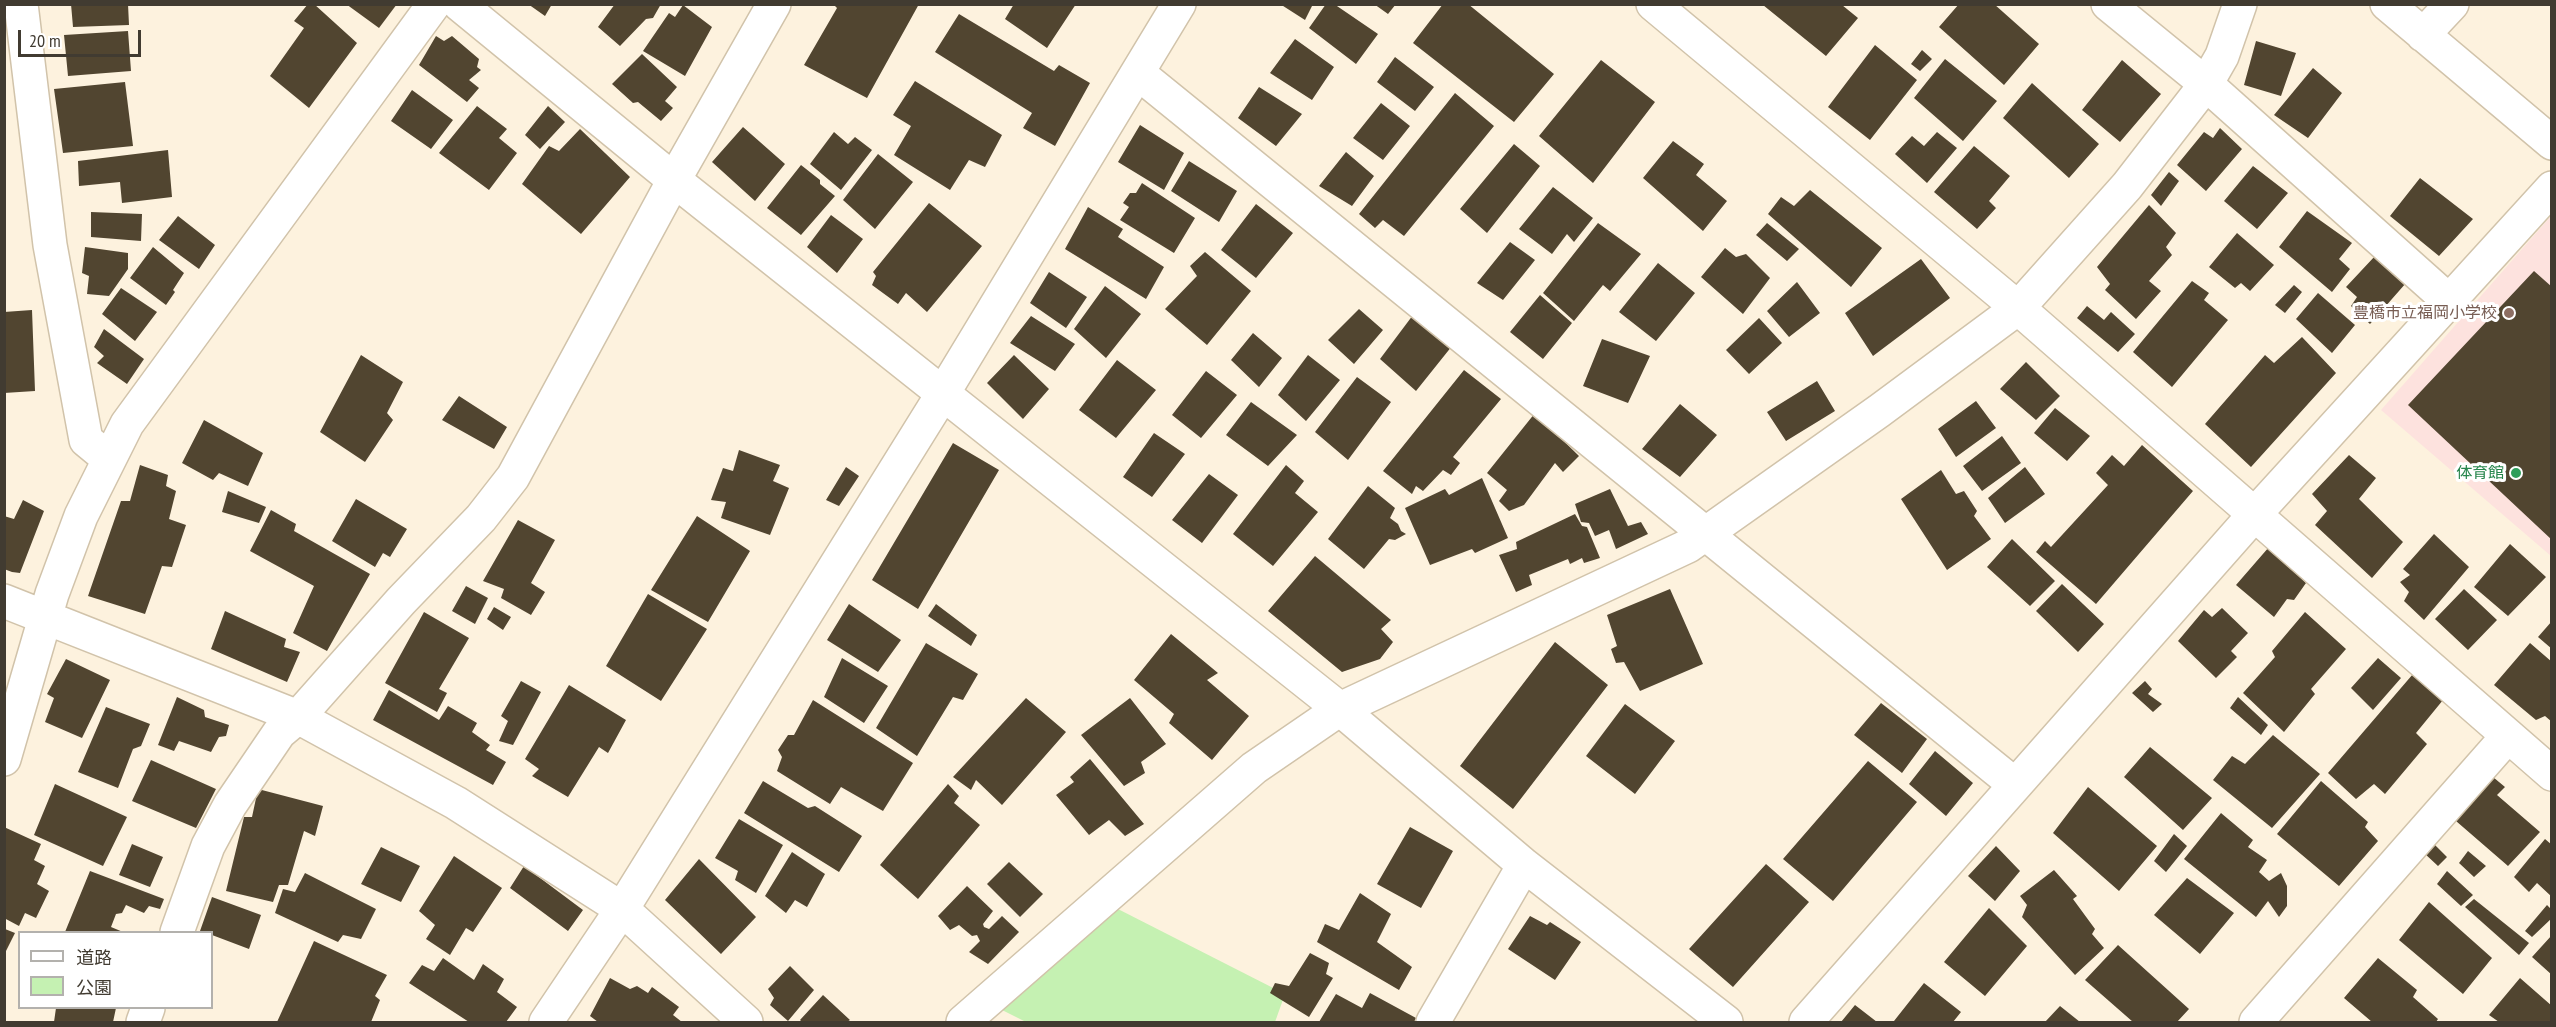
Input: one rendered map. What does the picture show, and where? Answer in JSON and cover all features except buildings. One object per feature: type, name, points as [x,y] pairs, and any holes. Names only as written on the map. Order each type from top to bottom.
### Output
[{"type":"street","points":[[21,4],[50,245],[86,440],[110,459]]},
{"type":"street","points":[[4,759],[47,618],[52,594],[81,516],[127,424],[434,4]]},
{"type":"street","points":[[459,4],[674,180],[1340,709],[1524,865],[1726,1023]]},
{"type":"street","points":[[178,931],[208,846],[230,805],[279,733],[298,717],[401,601],[481,518],[513,477],[674,180],[774,4]]},
{"type":"street","points":[[546,1023],[622,909],[942,394],[1179,4]]},
{"type":"street","points":[[1653,4],[2018,308],[2552,774]]},
{"type":"street","points":[[2108,4],[2206,84],[2449,301]]},
{"type":"street","points":[[981,1017],[1254,768],[1340,709],[1688,546],[1879,411],[2018,308],[2127,186],[2206,84],[2222,56],[2240,4]]},
{"type":"street","points":[[2387,4],[2552,143]]},
{"type":"street","points":[[2423,35],[2452,4]]},
{"type":"street","points":[[1138,73],[2014,784]]},
{"type":"street","points":[[1806,1023],[2014,784],[2254,515],[2552,188]]},
{"type":"street","points":[[4,601],[298,717],[456,803],[622,909],[746,1023]]},
{"type":"street","points":[[2256,1023],[2507,736]]},
{"type":"street","points":[[1433,1023],[1524,865]]},
{"type":"street","points":[[142,1023],[148,1009]]},
{"type":"shaded area","name":"豊橋市立福岡小学校","points":[[2551,216],[2551,556],[2381,410]]},
{"type":"green space","points":[[1114,907],[1285,994],[1275,1022],[1026,1022],[1002,1010]]},
{"type":"place","name":"豊橋市立福岡小学校","points":[[2509,313]]},
{"type":"place","name":"体育館","points":[[2516,473]]}]
